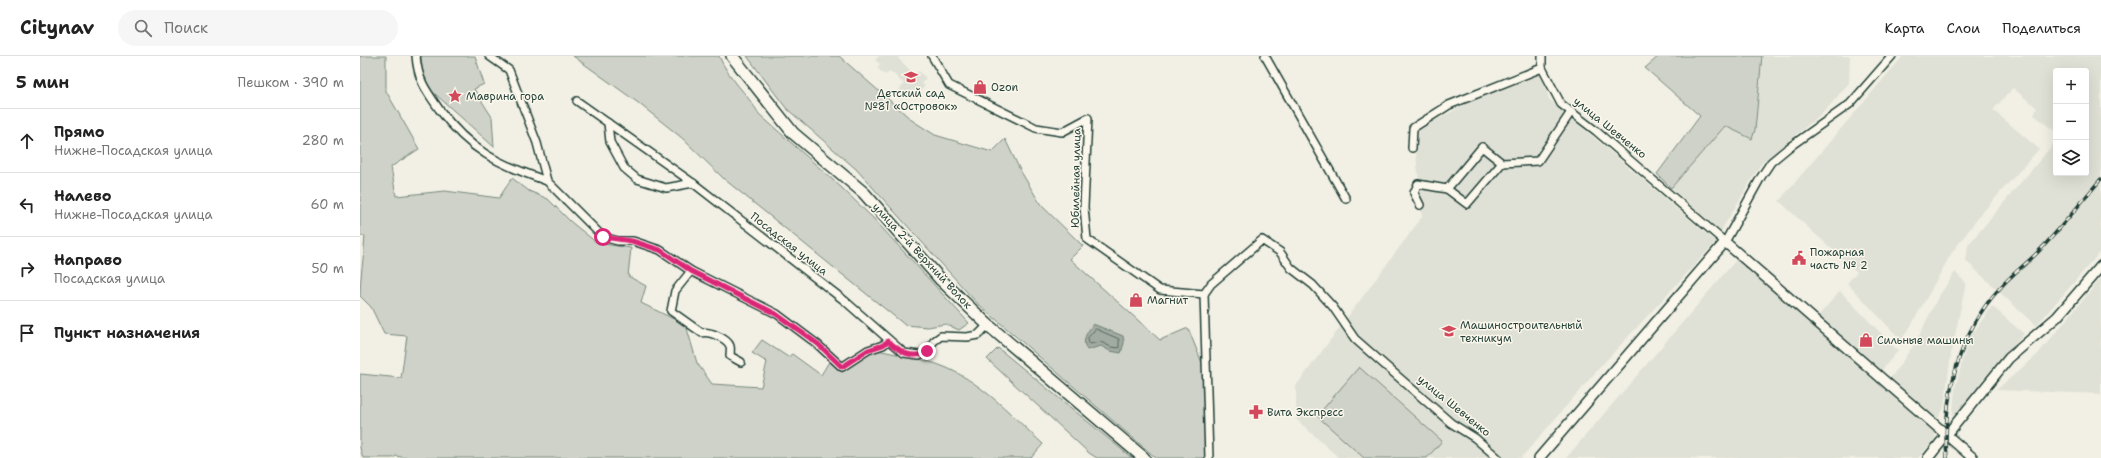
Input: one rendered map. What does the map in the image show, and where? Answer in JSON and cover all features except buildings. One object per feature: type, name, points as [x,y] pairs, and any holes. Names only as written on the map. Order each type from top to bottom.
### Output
[{"type":"main road","name":"улица 2-й Верхний Волок","points":[[732,56],[793,133],[864,193],[941,280],[988,325],[1144,458]]},
{"type":"street","points":[[416,56],[418,70],[424,87],[462,137],[478,151],[496,161],[547,180],[603,237],[632,241],[660,250],[691,271],[776,314],[818,344],[842,367],[868,350],[883,345],[888,341]]},
{"type":"street","points":[[489,56],[510,70],[537,143],[547,180]]},
{"type":"street","name":"Юбилейная улица","points":[[932,56],[949,85],[1036,128],[1062,132],[1088,118],[1084,207],[1087,239],[1160,290],[1204,294]]},
{"type":"street","points":[[1265,56],[1346,199]]},
{"type":"street","points":[[1412,148],[1413,128],[1449,105],[1542,68],[1542,56]]},
{"type":"street","points":[[1539,458],[1725,242],[1771,162],[1788,148],[1850,104],[1892,56]]},
{"type":"street","name":"улица Шевченко","points":[[1542,68],[1561,104],[1596,131],[1725,242]]},
{"type":"street","name":"Посадская улица","points":[[577,101],[692,183],[845,301],[888,341],[904,353],[919,355],[927,351],[934,341],[941,336],[967,337],[978,335],[988,325]]},
{"type":"street","points":[[1447,189],[1482,147],[1502,163],[1538,161],[1570,112]]},
{"type":"street","points":[[608,123],[610,142],[624,168],[637,179],[666,188],[692,183]]},
{"type":"street","points":[[1420,205],[1414,193],[1418,184],[1447,189],[1467,204],[1502,163]]},
{"type":"street","name":"улица Шевченко","points":[[1204,294],[1211,284],[1262,240],[1280,252],[1291,268],[1313,285],[1333,307],[1355,339],[1451,423],[1475,438],[1498,458]]},
{"type":"street","points":[[1725,242],[1973,458]]},
{"type":"street","points":[[1928,458],[2009,358],[2057,316],[2101,266]]},
{"type":"street","points":[[691,271],[675,292],[671,311],[702,333],[707,332],[725,340],[730,345],[730,356],[741,362]]},
{"type":"street","points":[[1204,294],[1210,428],[1209,458]]},
{"type":"shaded area","points":[[360,56],[386,56],[386,91],[419,149],[391,167],[396,196],[445,191],[499,198],[512,178],[529,191],[548,199],[571,222],[597,243],[631,248],[628,276],[646,286],[641,303],[686,325],[697,363],[712,384],[761,387],[767,362],[752,353],[762,340],[788,357],[792,354],[821,375],[830,360],[842,372],[873,349],[929,362],[947,368],[961,375],[974,383],[998,402],[1043,444],[1031,458],[407,458],[396,456],[393,458],[363,458],[360,448],[360,374],[401,378],[407,336],[384,334],[371,307],[360,296],[365,236],[360,236]]},
{"type":"shaded area","points":[[421,56],[475,56],[484,84],[474,89],[492,117],[494,147],[423,83]]},
{"type":"shaded area","points":[[573,56],[719,56],[727,71],[759,114],[842,188],[873,218],[969,323],[959,330],[945,324],[928,327],[905,325],[724,179],[682,138],[637,102]]},
{"type":"shaded area","points":[[747,56],[839,56],[913,121],[935,135],[992,152],[1005,139],[1020,170],[1041,205],[1083,246],[1070,259],[1160,340],[1188,328],[1202,363],[1207,404],[1206,458],[1156,458],[976,302],[856,169],[786,108]]},
{"type":"shaded area","name":"Детский сад №81 «Островок»","points":[[879,56],[900,56],[898,58],[915,75],[919,71],[926,78],[922,83],[925,86],[914,98],[910,95],[907,98],[899,90],[904,84],[890,71],[885,75],[877,68],[880,64],[875,60]]},
{"type":"shaded area","points":[[1659,56],[1762,56],[1755,130],[1752,139],[1725,126],[1671,188],[1657,174],[1700,116],[1645,68]]},
{"type":"shaded area","points":[[1763,56],[1850,56],[1849,83],[1825,111],[1761,164],[1721,231],[1671,188],[1725,126],[1752,139],[1755,130]]},
{"type":"shaded area","points":[[1903,56],[2101,56],[2101,251],[2036,326],[1966,261],[1968,245],[2053,145],[2053,176],[2089,176],[2089,68],[2053,68],[2053,130],[2034,115],[2037,108],[2013,88],[1993,110],[2039,149],[1981,214],[1951,254],[1911,326],[1901,340],[1847,283],[1857,272],[1779,201]]},
{"type":"shaded area","points":[[1531,71],[1543,76],[1549,99],[1716,242],[1602,365],[1521,458],[1339,458],[1296,419],[1296,386],[1422,217],[1414,131]]},
{"type":"shaded area","points":[[1736,260],[1935,431],[1935,439],[1918,458],[1566,458]]},
{"type":"shaded area","points":[[1955,272],[1966,283],[1951,354],[1944,408],[1937,420],[1890,379],[1917,340],[1937,299]]},
{"type":"shaded area","points":[[2101,278],[2101,394],[1996,390],[2037,355]]},
{"type":"shaded area","name":"Сильные машины","points":[[1840,291],[1898,351],[1880,372],[1818,316]]},
{"type":"shaded area","points":[[1992,306],[2024,334],[1982,380],[1952,422],[1955,388],[1968,340]]},
{"type":"shaded area","points":[[998,348],[1132,458],[1097,458],[1089,453],[987,359]]},
{"type":"shaded area","points":[[1359,367],[1442,441],[1427,458],[1364,458],[1317,416]]},
{"type":"water","points":[[1093,324],[1123,336],[1124,343],[1121,353],[1110,351],[1101,346],[1087,350],[1085,346],[1085,339]]},
{"type":"railway","points":[[1947,458],[1947,413],[1951,390],[1956,367],[1974,325],[2000,288],[2062,226],[2101,179]]},
{"type":"place","name":"Детский сад №81 «Островок»","points":[[911,77]]},
{"type":"place","name":"Ozon","points":[[980,87]]},
{"type":"place","name":"Маврина гора","points":[[455,96]]},
{"type":"place","name":"Пожарная часть № 2","points":[[1799,258]]},
{"type":"place","name":"Магнит","points":[[1136,300]]},
{"type":"place","name":"Машиностроительный техникум","points":[[1449,331]]},
{"type":"place","name":"Сильные машины","points":[[1866,340]]},
{"type":"place","name":"Вита Экспресс","points":[[1256,412]]},
{"type":"route","points":[[603,237],[618,241],[632,241],[660,250],[691,271],[776,314],[818,344],[837,364],[842,367],[868,350],[883,345],[888,341],[904,353],[919,355],[927,351]]}]
